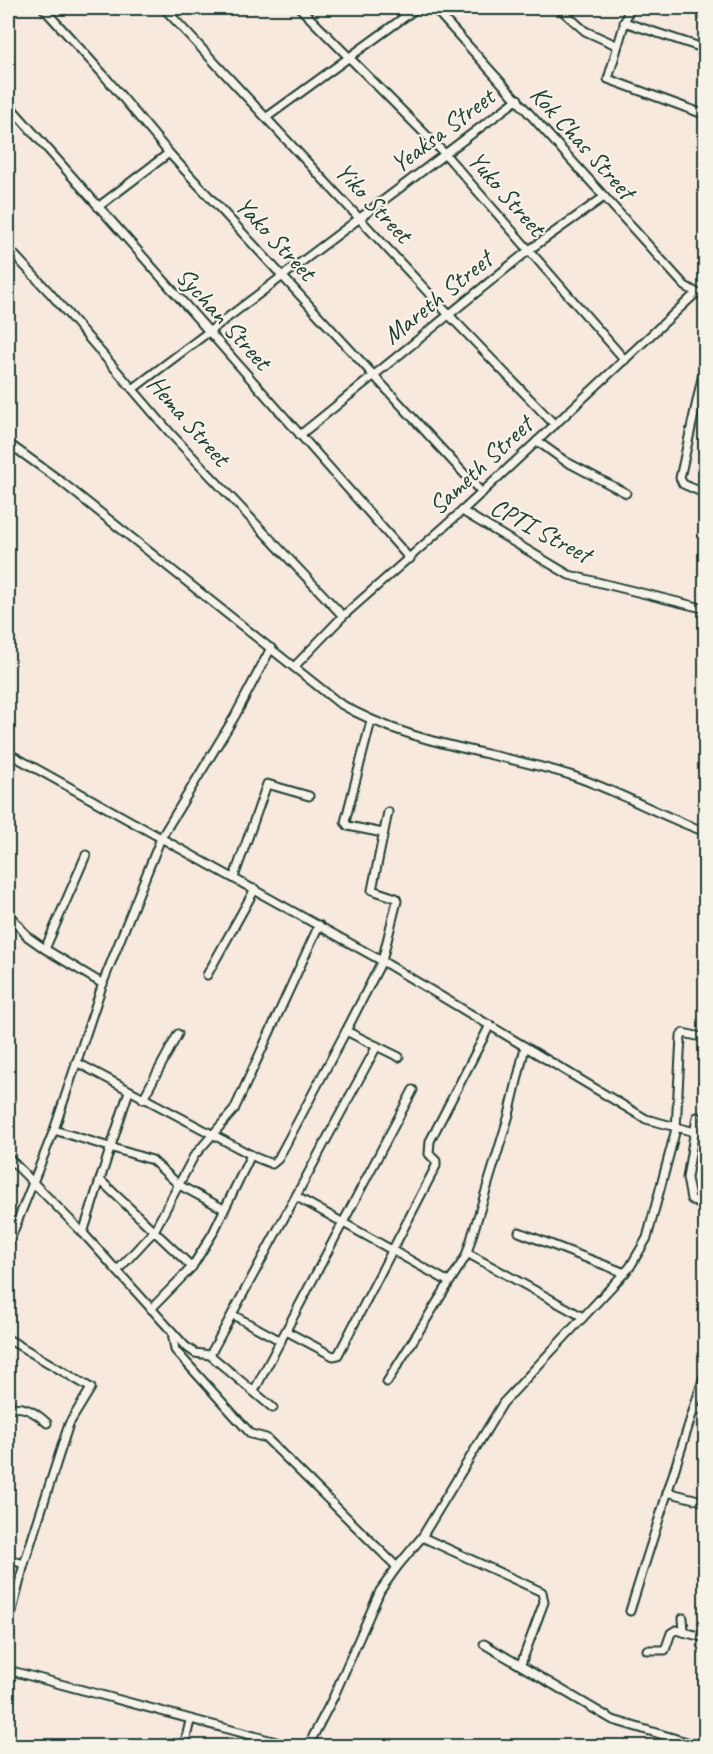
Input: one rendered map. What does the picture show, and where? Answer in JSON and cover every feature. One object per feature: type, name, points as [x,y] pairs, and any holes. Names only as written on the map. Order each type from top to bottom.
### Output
[{"type":"street","name":"Yako Street","points":[[43,8],[102,73],[169,153],[375,374],[482,493]]},
{"type":"street","name":"Yiko Street","points":[[164,8],[361,217],[450,316],[554,424]]},
{"type":"street","name":"Yuko Street","points":[[300,8],[445,154],[625,360]]},
{"type":"street","points":[[267,117],[417,8]]},
{"type":"street","name":"Kok Chas Street","points":[[434,8],[604,197],[695,294],[705,298]]},
{"type":"street","points":[[559,8],[585,31],[616,45]]},
{"type":"street","points":[[629,8],[607,74],[611,82],[705,115]]},
{"type":"street","points":[[624,22],[704,48],[705,36]]},
{"type":"street","name":"Yeaksa Street","points":[[134,388],[207,330],[518,99]]},
{"type":"street","name":"Sychan Street","points":[[8,104],[410,559]]},
{"type":"street","points":[[98,207],[169,153]]},
{"type":"street","name":"Mareth Street","points":[[300,435],[529,250],[604,197]]},
{"type":"street","name":"Hema Street","points":[[8,248],[51,293],[178,442],[343,616]]},
{"type":"street","name":"Sameth Street","points":[[294,667],[343,616],[410,559],[695,294]]},
{"type":"street","points":[[705,360],[680,478],[683,484],[705,494]]},
{"type":"street","points":[[537,441],[565,461],[626,493]]},
{"type":"street","points":[[8,442],[58,479],[339,703],[371,722],[572,776],[705,832]]},
{"type":"street","name":"CPTI Street","points":[[462,511],[569,575],[705,609]]},
{"type":"street","points":[[8,1245],[10,1232],[33,1184],[54,1130],[103,984],[161,838],[235,716],[271,648]]},
{"type":"street","points":[[371,722],[345,822],[348,826],[383,833]]},
{"type":"street","points":[[8,753],[382,961],[646,1119],[705,1135]]},
{"type":"street","points":[[234,877],[267,784],[309,796]]},
{"type":"street","points":[[76,1062],[272,1164],[278,1159],[382,961],[397,901],[396,898],[372,890],[388,812]]},
{"type":"street","points":[[45,949],[86,855]]},
{"type":"street","points":[[207,975],[255,889]]},
{"type":"street","points":[[8,913],[28,937],[103,984]]},
{"type":"street","points":[[117,1271],[154,1231],[194,1156],[234,1110],[319,925]]},
{"type":"street","points":[[286,1331],[333,1356],[338,1355],[394,1251],[436,1166],[436,1161],[429,1154],[430,1142],[490,1025]]},
{"type":"street","points":[[346,1031],[399,1057]]},
{"type":"street","points":[[308,1746],[380,1591],[422,1537],[503,1403],[624,1273],[646,1238],[676,1129],[681,1036],[683,1033],[705,1038]]},
{"type":"street","points":[[143,1098],[178,1034]]},
{"type":"street","points":[[210,1355],[377,1046]]},
{"type":"street","points":[[387,1382],[466,1253],[509,1115],[525,1047]]},
{"type":"street","points":[[254,1391],[413,1090]]},
{"type":"street","points":[[83,1233],[129,1091]]},
{"type":"street","points":[[697,1117],[687,1178],[689,1192],[695,1203],[705,1203]]},
{"type":"street","points":[[54,1130],[152,1160],[179,1185],[224,1209]]},
{"type":"street","points":[[151,1309],[192,1267],[251,1155]]},
{"type":"street","points":[[8,1157],[83,1233],[190,1350],[210,1355],[273,1408]]},
{"type":"street","points":[[99,1180],[192,1267]]},
{"type":"street","points":[[297,1197],[449,1282]]},
{"type":"street","points":[[519,1232],[624,1273]]},
{"type":"street","points":[[466,1253],[583,1317]]},
{"type":"street","points":[[233,1315],[280,1341]]},
{"type":"street","points":[[172,1332],[175,1350],[251,1434],[266,1438],[398,1567]]},
{"type":"street","points":[[8,1339],[91,1388],[69,1424],[24,1564],[8,1627]]},
{"type":"street","points":[[630,1611],[705,1370]]},
{"type":"street","points":[[8,1408],[19,1407],[30,1410],[47,1423]]},
{"type":"street","points":[[694,1408],[705,1412]]},
{"type":"street","points":[[667,1492],[705,1502]]},
{"type":"street","points":[[422,1537],[542,1592],[544,1602],[521,1664]]},
{"type":"street","points":[[8,1559],[24,1564]]},
{"type":"street","points":[[683,1618],[684,1632]]},
{"type":"street","points":[[647,1650],[664,1650],[672,1631],[705,1638]]},
{"type":"street","points":[[484,1644],[613,1720],[700,1746]]},
{"type":"street","points":[[8,1670],[190,1721],[290,1746]]},
{"type":"street","points":[[184,1746],[190,1721]]}]
